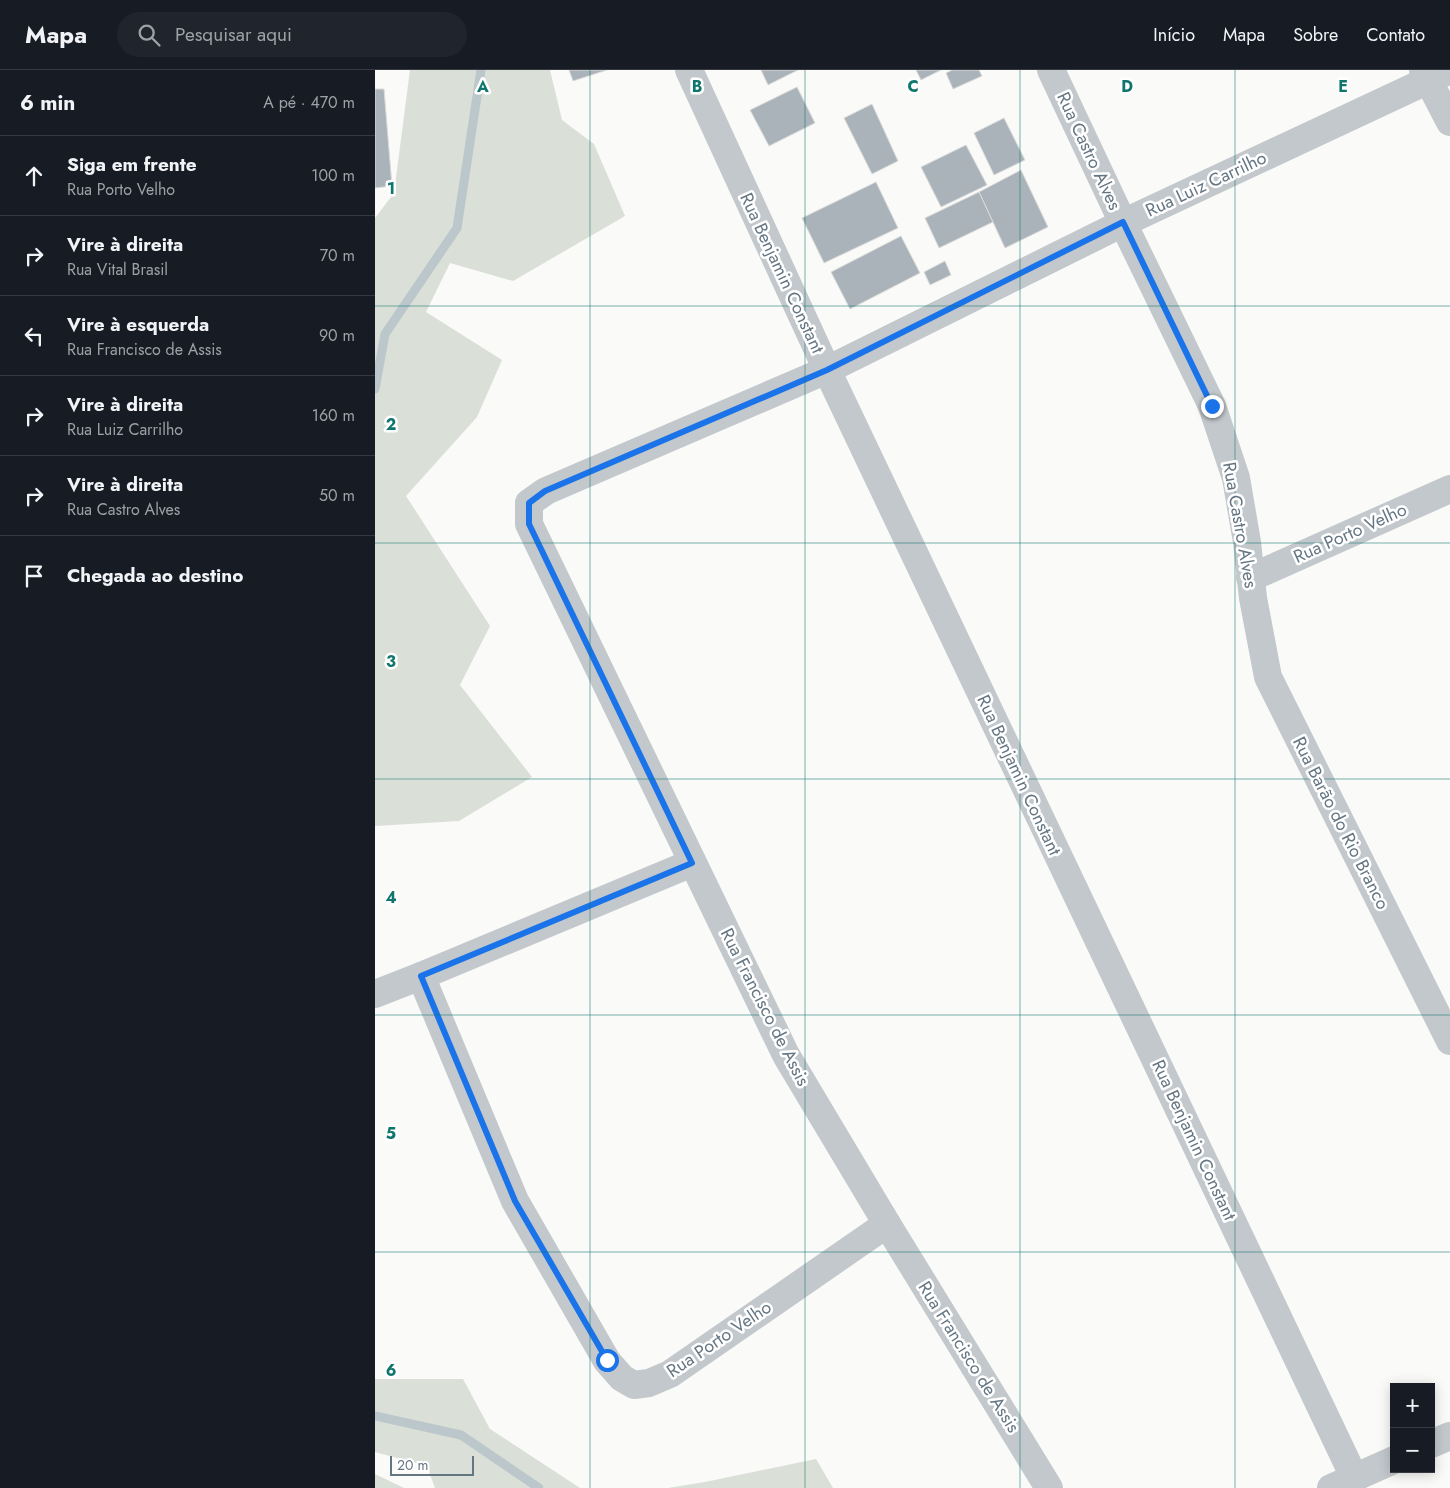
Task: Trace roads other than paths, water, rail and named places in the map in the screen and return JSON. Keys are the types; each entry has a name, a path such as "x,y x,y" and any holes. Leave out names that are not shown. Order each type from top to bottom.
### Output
{"street":[{"name":"Rua Benjamin Constant","path":"689,70 1343,1482"},
{"name":"Rua Castro Alves","path":"1051,70 1212,406 1236,478 1247,542 1252,588"},
{"name":"Rua Luiz Carrilho","path":"529,503 545,491 827,370 1123,222 1433,74"},
{"path":"1433,74 1450,122"},
{"name":"Rua Porto Velho","path":"1252,588 1450,489"},
{"name":"Rua Francisco de Assis","path":"529,503 529,524 786,1055 1049,1488"},
{"name":"Rua Barão do Rio Branco","path":"1252,588 1268,677 1450,1041"},
{"path":"375,994 692,863"},
{"name":"Rua Porto Velho","path":"421,976 515,1201 607,1360 622,1378 634,1385 649,1382 670,1374 887,1224"},
{"path":"1435,1442 1450,1436"},
{"path":"1343,1482 1390,1462"}],"waterway":[{"path":"375,389 385,334 457,228 481,70"},
{"path":"375,1416 461,1435 539,1488"}]}
